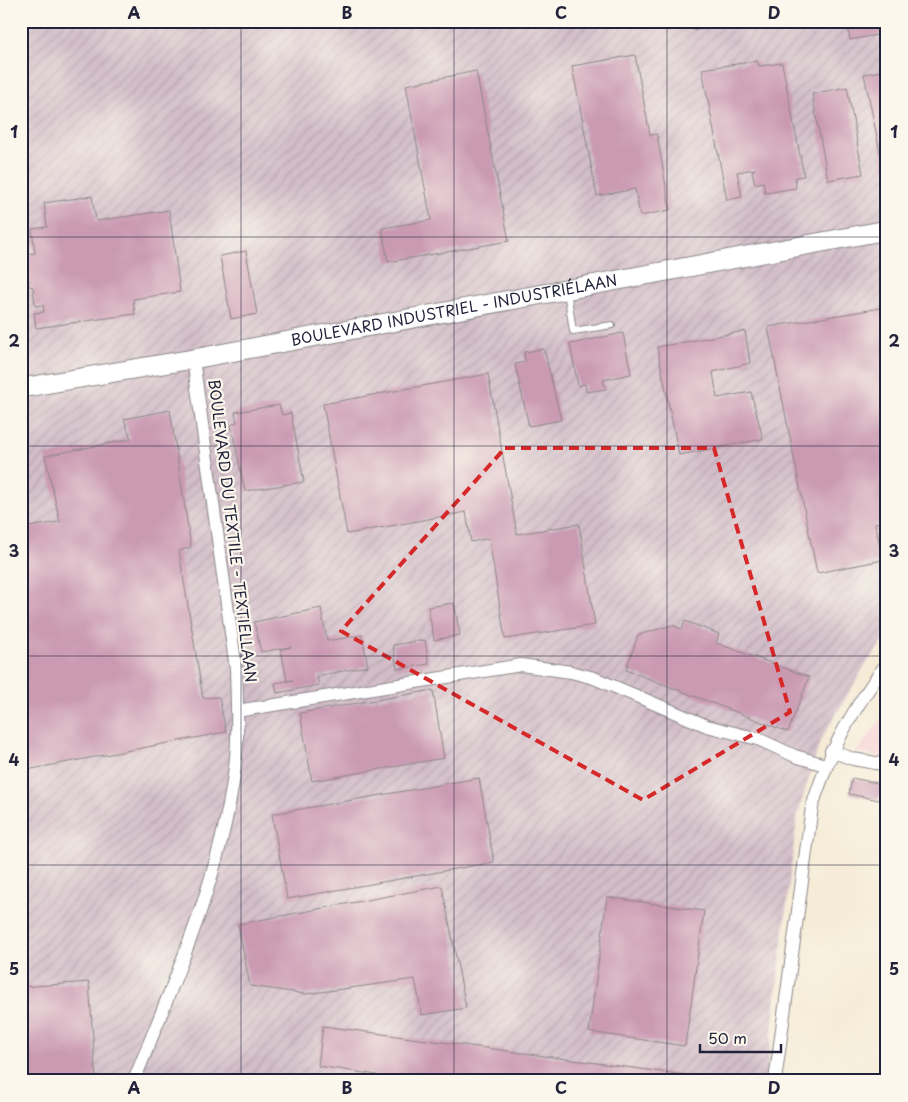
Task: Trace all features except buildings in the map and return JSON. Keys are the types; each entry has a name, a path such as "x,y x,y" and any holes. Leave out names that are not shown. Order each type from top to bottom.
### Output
{"main road":[{"name":"BOULEVARD INDUSTRIEL - INDUSTRIÉLAAN","path":"21,388 193,359 887,230"}],"street":[{"name":"BOULEVARD DU TEXTILE - TEXTIELLAAN","path":"134,1081 204,901 220,849 235,774 236,669 226,583 193,359"},
{"path":"775,1081 812,807 825,765 847,720 887,664"},
{"path":"237,711 521,665 571,672 594,678 707,726 758,739 795,756 825,765"},
{"path":"832,751 853,759 887,765"}],"lane":[{"path":"566,290 572,331 612,325"}],"highlighted area":[{"path":"505,448 714,448 790,712 643,800 341,631"}],"shaded area":[{"path":"21,21 887,21 887,635 864,667 820,741 797,817 766,1081 21,1081"},
{"path":"887,711 887,759 856,752"}]}
